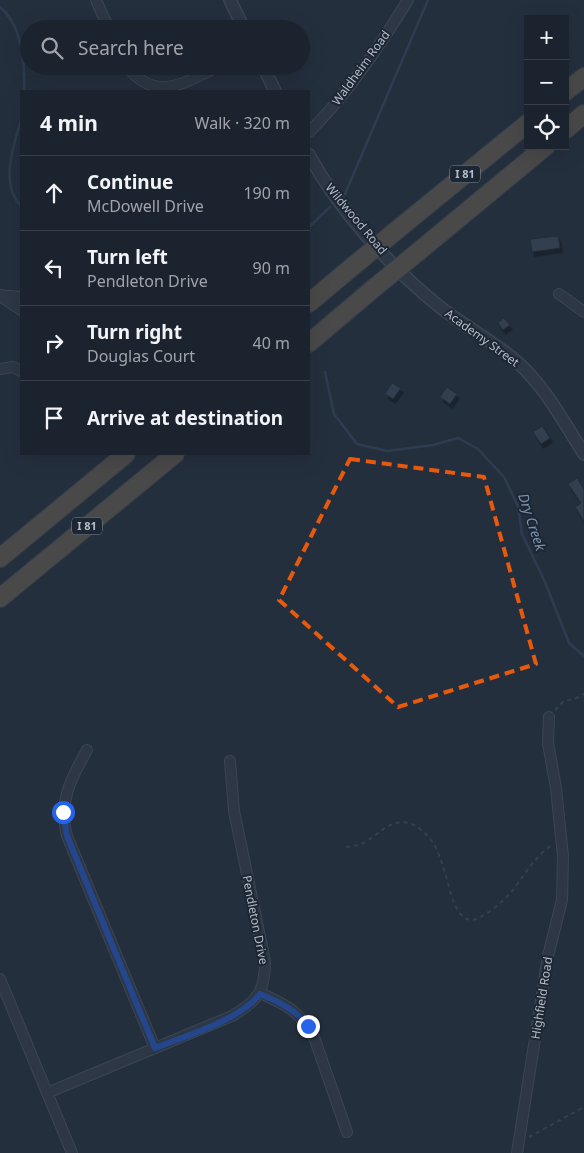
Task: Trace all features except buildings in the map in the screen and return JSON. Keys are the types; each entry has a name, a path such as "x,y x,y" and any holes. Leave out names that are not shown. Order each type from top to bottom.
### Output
{"highway":[{"path":"569,89 584,76"},
{"path":"569,127 584,114"},
{"name":"I 81","path":"310,303 524,126"},
{"name":"I 81","path":"310,342 541,150"},
{"name":"I 81","path":"0,558 125,455"},
{"name":"I 81","path":"0,598 173,455"}],"street":[{"path":"96,0 105,20"},
{"path":"230,0 240,20"},
{"name":"Waldheim Road","path":"310,131 327,115 388,33 408,0"},
{"path":"135,75 147,83 164,88 180,86 201,75"},
{"path":"267,75 275,90"},
{"name":"Wildwood Road","path":"310,157 318,173 344,208 407,279"},
{"name":"Academy Street","path":"407,279 441,308 517,362 545,396 584,454"},
{"path":"559,294 584,312"},
{"path":"1,296 20,297"},
{"path":"1,296 20,309"},
{"path":"0,369 13,367 20,370"},
{"name":"Highfield Road","path":"517,1153 548,956 562,900 564,881 556,788 548,743 549,717"},
{"path":"87,750 64,801 64,824 67,836 155,1048"},
{"name":"Pendleton Drive","path":"230,761 234,811 265,961 264,984 260,994"},
{"path":"0,979 72,1153"},
{"path":"47,1093 232,1016 254,1002 260,994 300,1015 308,1026 347,1132"}],"path":[{"path":"549,717 564,700 574,699 584,694"},
{"path":"346,847 362,844 383,828 393,824 401,822 414,825 428,836 435,846 457,909 463,916 471,920 485,914 499,904 549,847 562,843"},
{"path":"520,1136 530,1138 584,1107"}],"highlighted area":[{"path":"350,459 484,477 536,664 398,707 279,600"}],"waterway":[{"path":"345,194 428,0"},
{"name":"Dry Creek","path":"0,7 14,24 20,42"},
{"name":"Dry Creek","path":"24,75 24,90"},
{"name":"Dry Creek","path":"20,124 10,165 11,187 20,204"},
{"path":"310,226 330,207"},
{"name":"Dry Creek","path":"325,372 334,414 357,444 387,451 433,445 458,438 478,449 504,477 518,506 522,534 545,582 569,643 584,656"}],"route":[{"path":"63,812 67,836 155,1048 232,1016 254,1002 260,994 283,1004 300,1015 308,1026"}]}
